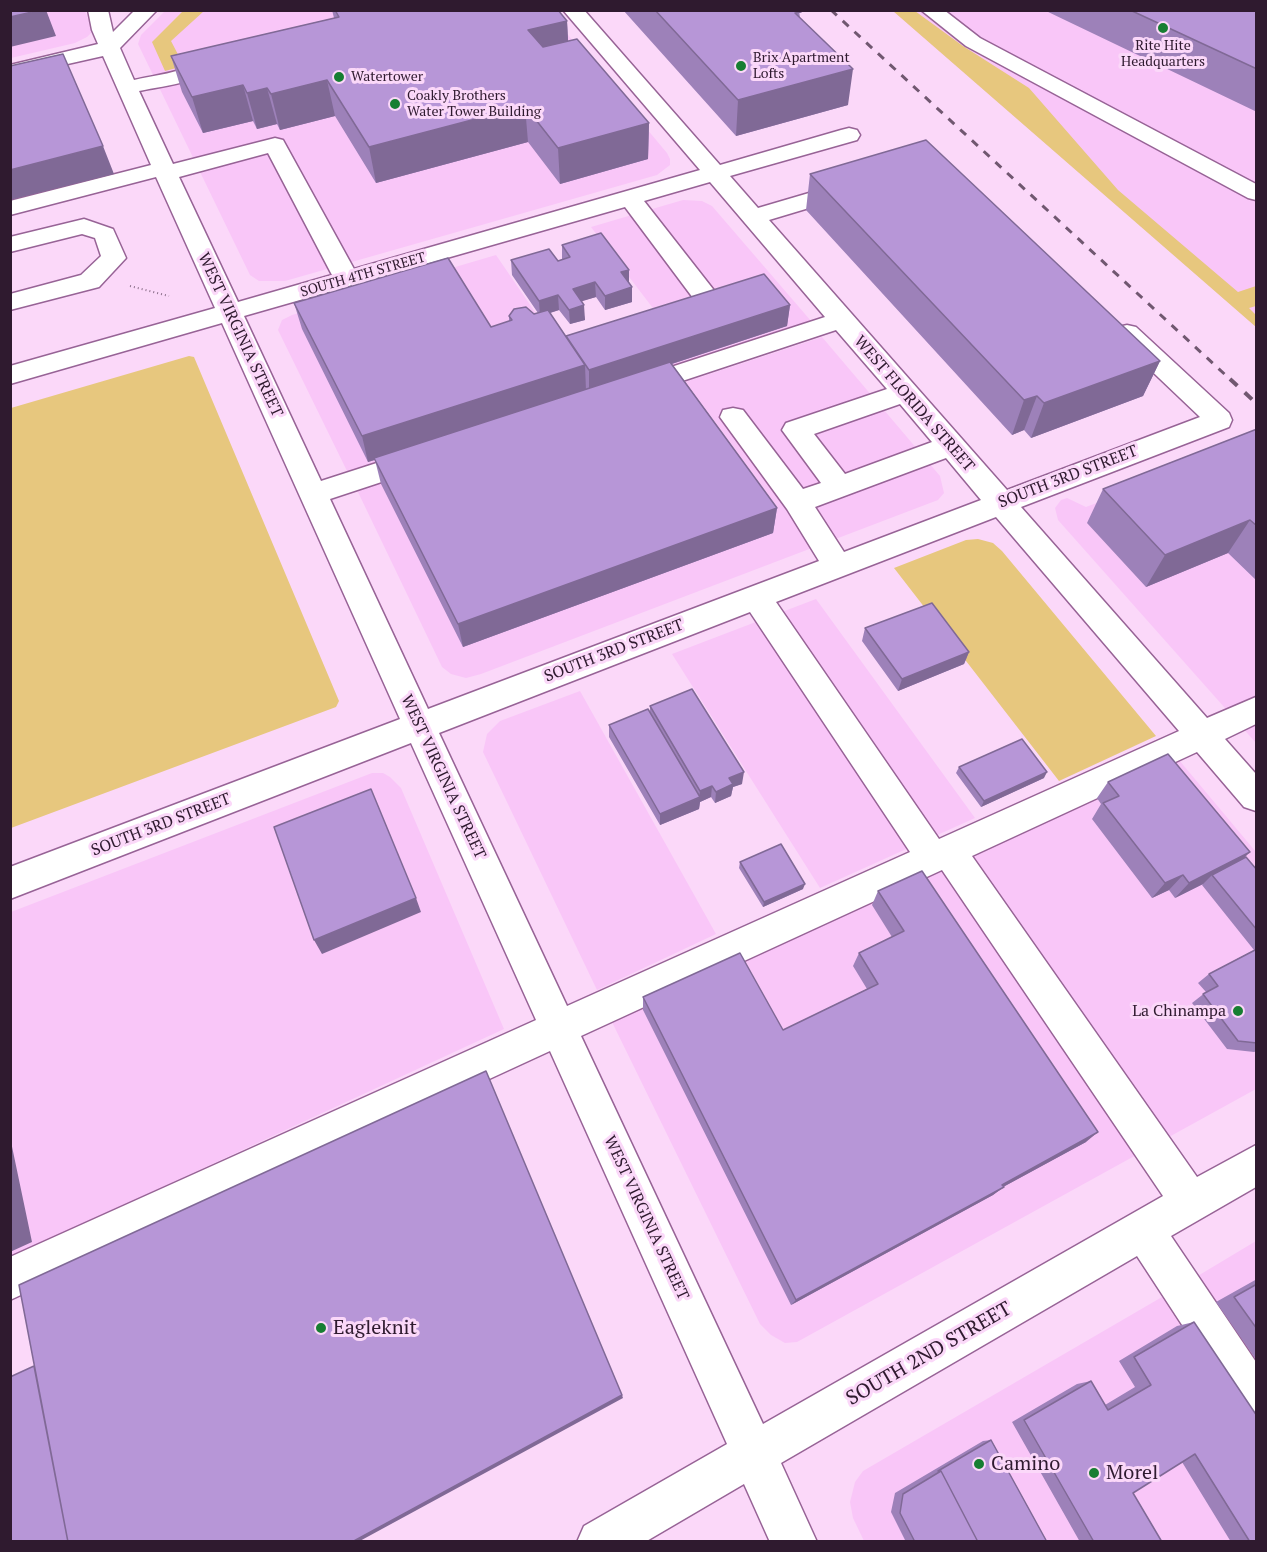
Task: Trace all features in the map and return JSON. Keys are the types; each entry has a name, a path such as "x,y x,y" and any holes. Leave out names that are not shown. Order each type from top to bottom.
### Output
{"street":[{"name":"WEST VIRGINIA STREET","path":"98,10 99,21 109,48 127,88 794,1542"},
{"path":"108,10 122,13 134,10"},
{"path":"10,71 109,48 147,10"},
{"name":"WEST FLORIDA STREET","path":"573,10 1257,797"},
{"path":"931,10 973,42 1257,193"},
{"path":"127,88 194,72 217,56 240,50"},
{"name":"SOUTH 4TH STREET","path":"10,375 849,135"},
{"path":"10,208 106,183 275,145 348,279"},
{"path":"84,226 106,183"},
{"path":"754,217 867,183"},
{"path":"630,198 711,304"},
{"path":"10,245 84,226 105,234 114,258 90,281 10,302"},
{"name":"SOUTH 3RD STREET","path":"10,883 1219,420 1106,314"},
{"path":"612,395 841,320"},
{"path":"840,487 796,430 904,393"},
{"path":"733,417 797,502 837,566"},
{"path":"797,502 950,446"},
{"path":"313,494 442,452"},
{"path":"756,597 1191,1203"},
{"path":"10,1279 1257,710"},
{"name":"SOUTH 2ND STREET","path":"600,1542 1257,1165"},
{"path":"1143,1230 1257,1400"}],"path":[{"path":"145,290 178,298"}],"shaded area":[{"path":"10,11 85,11 93,31 75,43 11,58"},
{"path":"165,11 548,11 667,153 670,165 657,175 285,281 259,281 250,275 138,44 141,35"},
{"path":"183,11 204,11 171,41 184,66 165,71 152,42"},
{"path":"893,11 1256,11 1256,327 1223,298"},
{"path":"893,11 915,11 963,46 1029,88 1118,190 1238,292 1256,286 1256,306 1249,308 1256,315 1256,327"},
{"path":"683,200 702,201 712,206 811,321 348,473 278,330 282,320 292,315 496,255 565,356 665,324 591,227"},
{"path":"822,337 940,476 944,493 938,500 481,674 466,678 451,674 442,667 357,490"},
{"path":"189,356 194,357 339,701 336,707 11,828 11,408"},
{"path":"1256,447 1256,743 1058,520 1055,508 1061,500 1067,498 1086,507 1217,457"},
{"path":"978,539 993,543 1002,551 1156,736 1059,781 894,568 966,540"},
{"path":"816,599 975,818 820,888 672,654"},
{"path":"580,691 716,934 597,990 483,752 487,734 500,721"},
{"path":"1179,760 1256,852 1256,1089 797,1342 785,1343 771,1335 760,1324 611,1020"},
{"path":"372,773 383,773 401,788 504,1029 11,1257 11,912"},
{"path":"1256,1241 1256,1366 1196,1277"},
{"path":"1162,1297 1256,1442 1256,1541 864,1541 853,1518 850,1502 855,1482 863,1471"}],"building":[{"path":"10,10 41,10 10,17"},
{"name":"Coakly Brothers Water Tower Building","path":"335,10 558,10 567,21 528,30 543,47 577,39 649,123 558,148 525,106 369,147 327,80 271,94 267,88 247,93 243,85 192,97 171,56 339,17"},
{"path":"655,10 799,10 801,12 795,13 853,69 738,100"},
{"path":"1130,10 1257,10 1257,69"},
{"path":"63,54 103,146 10,170 10,66"},
{"path":"926,140 1160,361 1044,403 1037,396 1024,400 810,174"},
{"path":"601,233 629,270 621,272 632,287 605,296 595,282 573,289 584,305 569,310 558,295 539,301 511,260 549,249 558,261 570,257 562,245"},
{"path":"448,258 491,327 512,320 509,316 514,309 526,307 534,314 548,310 585,365 362,436 294,303"},
{"path":"764,274 790,305 589,370 566,336"},
{"path":"670,362 777,508 458,624 374,458"},
{"path":"1257,429 1257,526 1250,520 1165,555 1103,489"},
{"path":"932,603 969,652 902,679 865,628"},
{"path":"692,689 744,772 729,778 733,784 716,792 712,786 700,791 650,706"},
{"path":"648,709 700,797 660,814 609,725"},
{"path":"1022,739 1047,772 984,801 959,767"},
{"path":"1168,754 1250,852 1189,883 1183,875 1165,883 1103,803 1119,796 1108,782"},
{"path":"371,789 416,898 314,940 274,827"},
{"path":"781,844 805,884 764,902 740,862"},
{"path":"1246,857 1257,870 1257,930 1212,875"},
{"path":"922,871 1098,1132 1002,1185 1004,1187 796,1300 643,997 740,953 783,1030 878,984 859,953 904,931 878,891"},
{"path":"1257,949 1257,1043 1238,1041 1203,994 1218,986 1209,974"},
{"name":"Eagleknit","path":"486,1071 622,1395 352,1542 68,1542 19,1285"},
{"path":"1257,1284 1257,1329 1234,1297"},
{"path":"1194,1322 1257,1416 1257,1542 1250,1542 1195,1454 1133,1493 1162,1542 1094,1542 1024,1420 1091,1381 1108,1410 1151,1385 1134,1357"},
{"path":"34,1366 68,1542 10,1542 10,1377"},
{"path":"991,1440 1047,1542 978,1542 941,1471 938,1471"},
{"path":"941,1471 978,1542 915,1542 900,1513 903,1494"}],"railway":[{"path":"831,10 1232,381"},
{"path":"1230,379 1256,403"}],"place":[{"name":"Rite Hite Headquarters","path":"1163,28"},
{"name":"Brix Apartment Lofts","path":"741,66"},
{"name":"Watertower","path":"339,77"},
{"name":"Coakly Brothers Water Tower Building","path":"395,104"},
{"name":"La Chinampa","path":"1238,1011"},
{"name":"Eagleknit","path":"321,1328"},
{"name":"Camino","path":"979,1464"},
{"name":"Morel","path":"1094,1473"}]}
